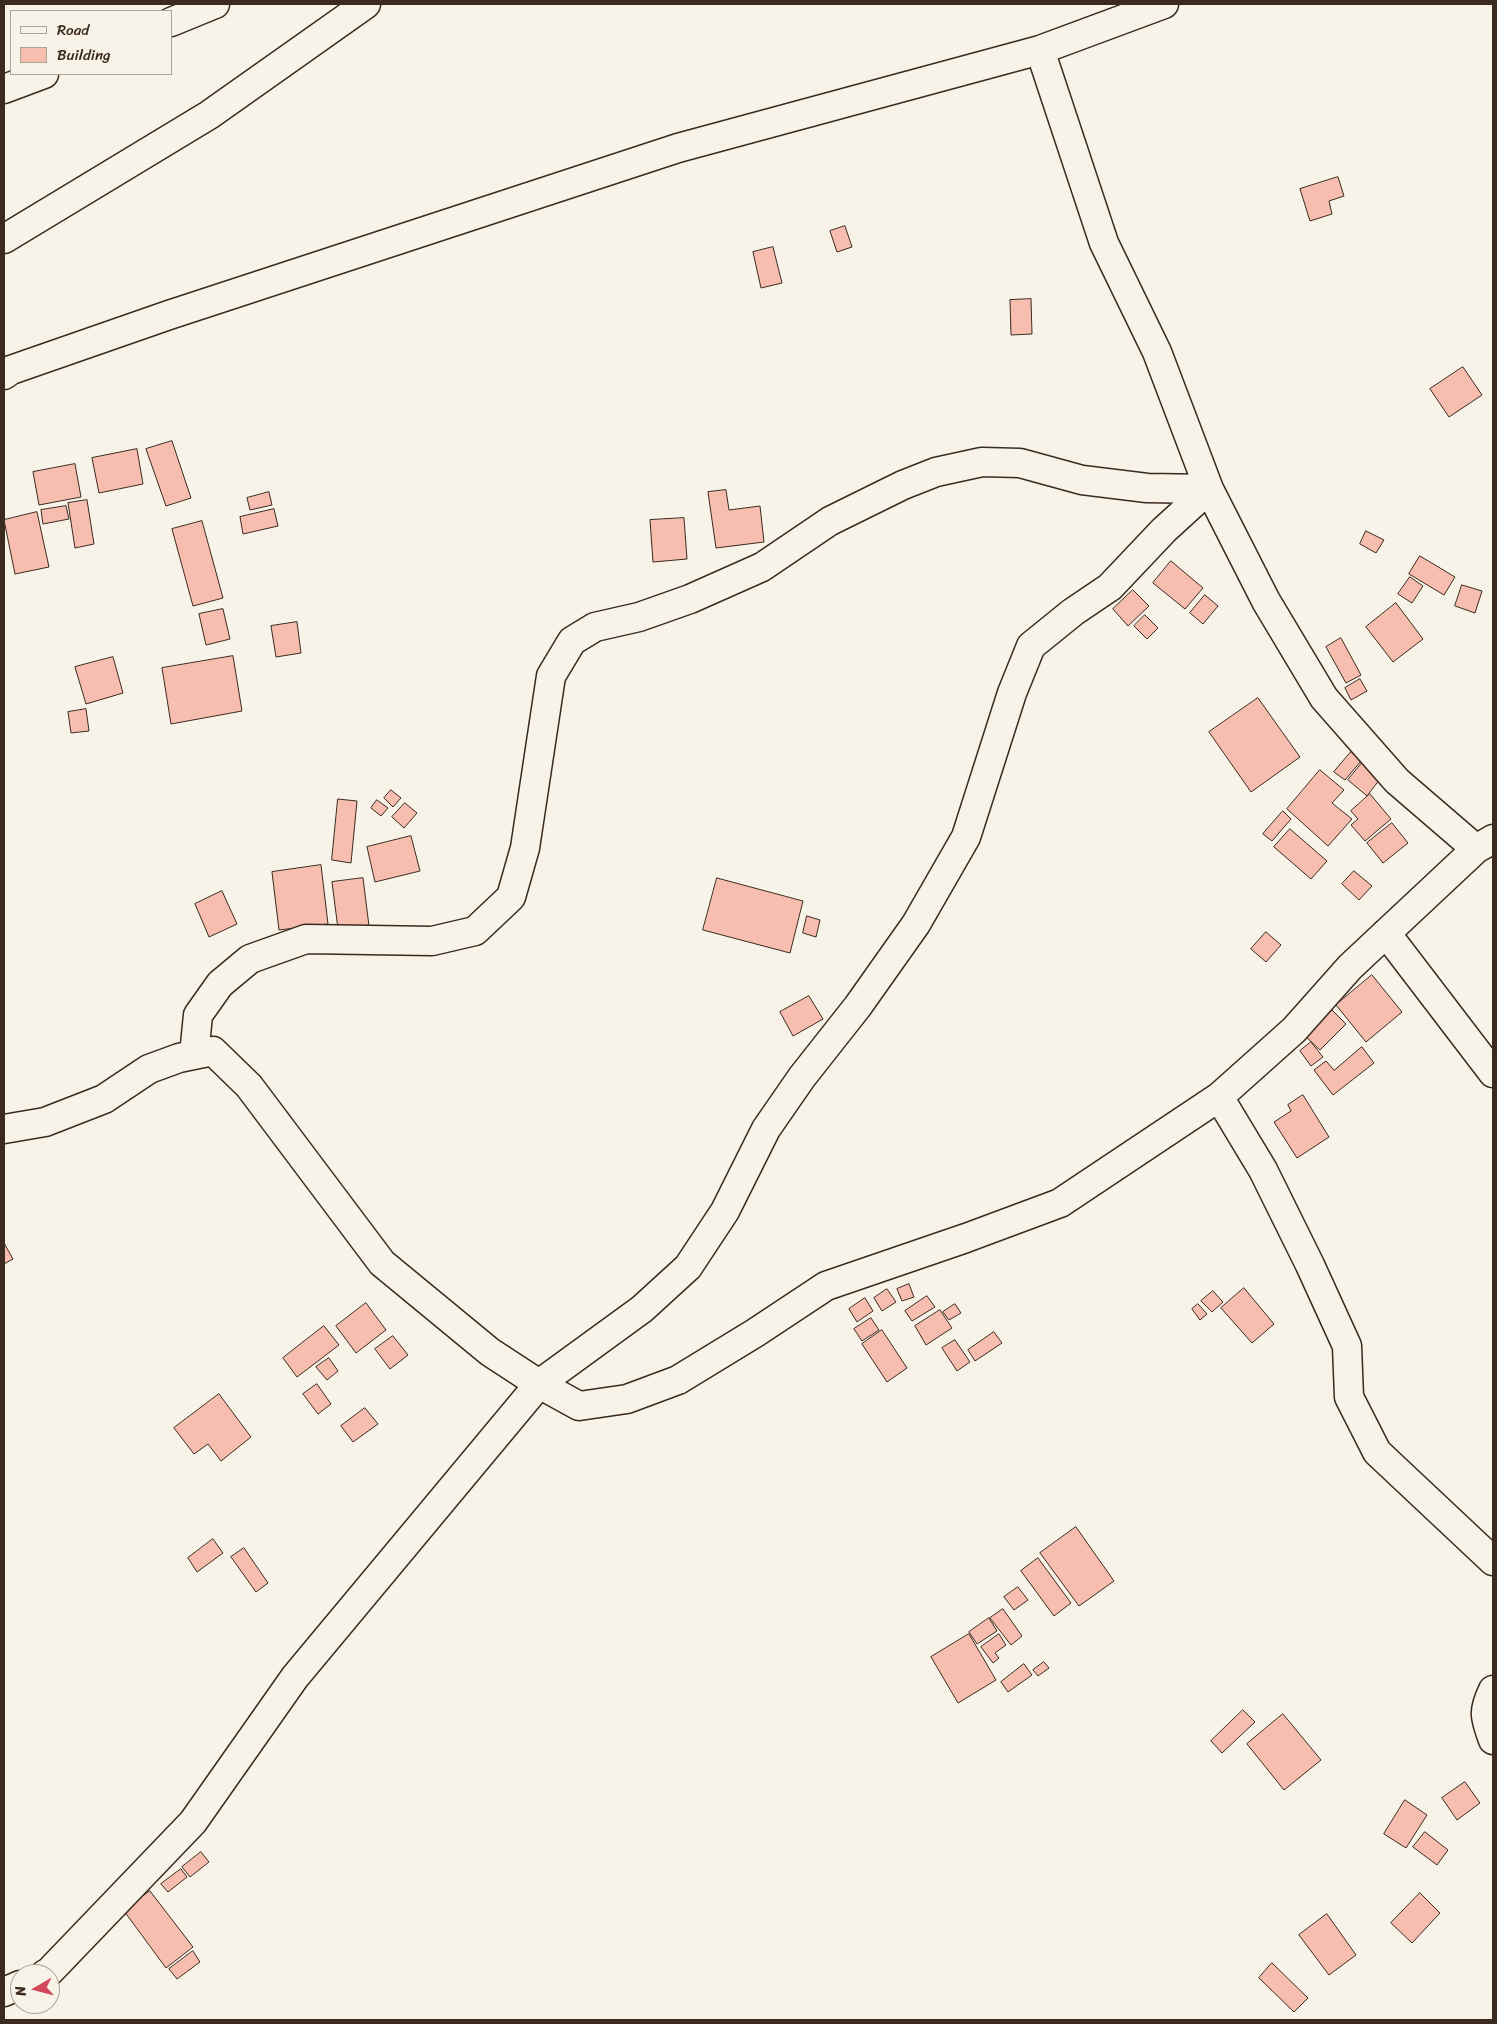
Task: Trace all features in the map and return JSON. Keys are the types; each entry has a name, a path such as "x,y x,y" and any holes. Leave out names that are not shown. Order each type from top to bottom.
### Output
{"street":[{"path":"172,22 216,4"},
{"path":"4,239 209,115 366,4"},
{"path":"4,375 11,370 169,315 678,148 1040,50 1164,4"},
{"path":"4,1129 45,1122 104,1099 149,1069 213,1051 249,1086 382,1263 490,1352 539,1384 579,1406 627,1399 678,1380 755,1333 826,1286 966,1238 1060,1203 1219,1097 1294,1030 1350,967 1485,844 1397,781 1324,698 1266,601 1209,489 1157,352 1104,243 1040,50"},
{"path":"4,89 41,75"},
{"path":"194,1055 198,1015 220,984 250,959 306,939 432,941 475,931 511,897 525,848 551,676 572,641 595,627 648,614 690,599 762,567 830,521 903,485 936,472 982,462 1020,463 1082,480 1146,488 1209,489"},
{"path":"57,1964 193,1822 295,1677 539,1384 642,1309 688,1267 724,1211 766,1130 802,1078 858,1006 916,924 966,837 1012,693 1031,646 1073,612 1110,587 1164,530 1209,489"},
{"path":"1386,933 1493,1073"},
{"path":"1219,1097 1263,1170 1347,1346 1349,1397 1377,1452 1493,1561"},
{"path":"1493,1690 1487,1703 1485,1716 1493,1740"}],"building":[{"path":"1338,177 1344,196 1329,201 1332,214 1310,221 1300,189"},
{"path":"845,226 852,247 837,252 830,231"},
{"path":"773,247 782,283 761,288 753,252"},
{"path":"1031,299 1032,334 1011,335 1010,300"},
{"path":"1463,367 1482,395 1449,417 1430,389"},
{"path":"172,441 191,498 166,506 146,449"},
{"path":"137,449 143,484 99,493 92,458"},
{"path":"75,464 81,497 39,505 33,472"},
{"path":"726,490 729,510 760,506 764,542 716,548 708,492"},
{"path":"269,492 272,505 250,510 247,498"},
{"path":"87,500 94,544 75,548 68,503"},
{"path":"66,506 69,519 43,524 41,510"},
{"path":"274,509 278,526 243,534 240,517"},
{"path":"37,512 49,567 15,574 4,520"},
{"path":"684,518 687,559 653,562 650,520"},
{"path":"202,521 223,598 193,606 172,529"},
{"path":"1366,531 1384,540 1376,553 1360,544"},
{"path":"1420,556 1455,577 1444,595 1409,574"},
{"path":"1171,561 1203,588 1185,609 1153,583"},
{"path":"1410,577 1423,586 1412,603 1398,594"},
{"path":"1462,585 1482,591 1475,613 1455,606"},
{"path":"1133,590 1149,606 1128,626 1113,609"},
{"path":"1205,595 1218,606 1203,624 1190,613"},
{"path":"1396,603 1423,639 1393,662 1366,627"},
{"path":"223,609 230,639 206,645 199,614"},
{"path":"1145,615 1158,628 1147,639 1134,626"},
{"path":"297,622 301,653 276,657 271,626"},
{"path":"1341,638 1361,675 1346,683 1326,647"},
{"path":"233,656 242,711 171,724 162,668"},
{"path":"113,657 123,693 86,704 75,667"},
{"path":"1360,679 1367,691 1351,700 1345,688"},
{"path":"1258,698 1300,757 1251,792 1209,732"},
{"path":"86,709 89,731 71,733 68,712"},
{"path":"1351,752 1361,761 1345,780 1334,772"},
{"path":"1362,763 1380,779 1367,796 1348,780"},
{"path":"1320,770 1344,790 1332,803 1352,819 1328,846 1287,809"},
{"path":"391,790 401,798 393,807 384,798"},
{"path":"1370,794 1391,819 1365,841 1351,825 1358,819 1351,811"},
{"path":"338,799 357,801 351,863 332,860"},
{"path":"377,800 388,808 381,816 371,808"},
{"path":"405,803 417,813 404,828 392,817"},
{"path":"1283,811 1291,819 1272,841 1263,834"},
{"path":"1392,823 1408,843 1383,863 1367,843"},
{"path":"1290,829 1327,861 1311,879 1274,847"},
{"path":"411,836 420,871 375,882 367,847"},
{"path":"321,865 328,924 279,930 272,872"},
{"path":"1354,871 1372,886 1359,900 1342,884"},
{"path":"363,878 369,926 338,929 332,882"},
{"path":"717,878 803,901 790,953 703,930"},
{"path":"222,891 237,924 209,937 195,904"},
{"path":"807,916 820,920 816,937 803,933"},
{"path":"1266,932 1281,945 1266,962 1251,949"},
{"path":"1372,975 1402,1012 1366,1042 1336,1005"},
{"path":"809,996 823,1019 793,1036 780,1012"},
{"path":"1330,1008 1346,1024 1320,1050 1304,1035"},
{"path":"1311,1042 1323,1057 1311,1066 1300,1051"},
{"path":"1362,1047 1374,1063 1333,1095 1314,1070 1326,1061 1334,1070"},
{"path":"1303,1095 1329,1137 1297,1158 1274,1122 1291,1111 1288,1105"},
{"path":"4,1243 13,1259 4,1264"},
{"path":"909,1284 914,1297 902,1301 897,1289"},
{"path":"1244,1288 1274,1324 1252,1343 1221,1308"},
{"path":"887,1289 896,1302 882,1311 874,1298"},
{"path":"1213,1291 1223,1302 1212,1312 1201,1301"},
{"path":"927,1296 935,1307 912,1321 905,1311"},
{"path":"865,1298 873,1311 857,1322 849,1309"},
{"path":"366,1303 386,1330 356,1353 336,1326"},
{"path":"955,1304 961,1313 949,1320 943,1312"},
{"path":"1198,1304 1207,1314 1200,1320 1192,1309"},
{"path":"940,1310 952,1328 926,1345 915,1326"},
{"path":"871,1318 879,1330 862,1341 854,1329"},
{"path":"324,1326 339,1345 297,1377 283,1358"},
{"path":"882,1330 907,1368 887,1382 862,1344"},
{"path":"994,1332 1002,1343 975,1361 968,1350"},
{"path":"393,1336 408,1355 390,1369 375,1349"},
{"path":"955,1340 970,1362 957,1371 942,1348"},
{"path":"329,1358 338,1371 327,1380 316,1367"},
{"path":"317,1384 331,1404 318,1414 303,1394"},
{"path":"219,1394 251,1437 221,1461 208,1444 194,1454 174,1428"},
{"path":"365,1408 378,1424 353,1442 341,1426"},
{"path":"1076,1527 1114,1581 1079,1606 1040,1553"},
{"path":"213,1539 223,1553 197,1572 188,1558"},
{"path":"244,1548 268,1583 256,1592 231,1557"},
{"path":"1038,1558 1071,1603 1054,1616 1021,1571"},
{"path":"1018,1587 1028,1600 1014,1610 1004,1597"},
{"path":"1003,1609 1022,1636 1011,1645 990,1618"},
{"path":"989,1618 997,1631 977,1644 969,1632"},
{"path":"969,1634 996,1680 958,1703 931,1657"},
{"path":"999,1634 1006,1645 995,1653 999,1658 993,1663 981,1647"},
{"path":"1044,1662 1049,1668 1038,1676 1033,1670"},
{"path":"1024,1664 1032,1675 1008,1692 1001,1682"},
{"path":"1243,1710 1255,1722 1222,1753 1211,1741"},
{"path":"1283,1714 1321,1760 1284,1790 1247,1744"},
{"path":"1465,1782 1480,1803 1457,1820 1442,1798"},
{"path":"1405,1800 1427,1815 1406,1848 1384,1834"},
{"path":"1425,1832 1448,1850 1437,1865 1413,1847"},
{"path":"201,1852 209,1862 190,1877 182,1867"},
{"path":"181,1869 187,1877 168,1892 161,1884"},
{"path":"150,1891 193,1947 166,1968 124,1911"},
{"path":"1420,1893 1440,1913 1412,1943 1391,1923"},
{"path":"1327,1914 1356,1955 1329,1975 1299,1935"},
{"path":"193,1951 200,1962 177,1979 169,1969"},
{"path":"1272,1963 1308,1998 1294,2012 1259,1978"}]}
